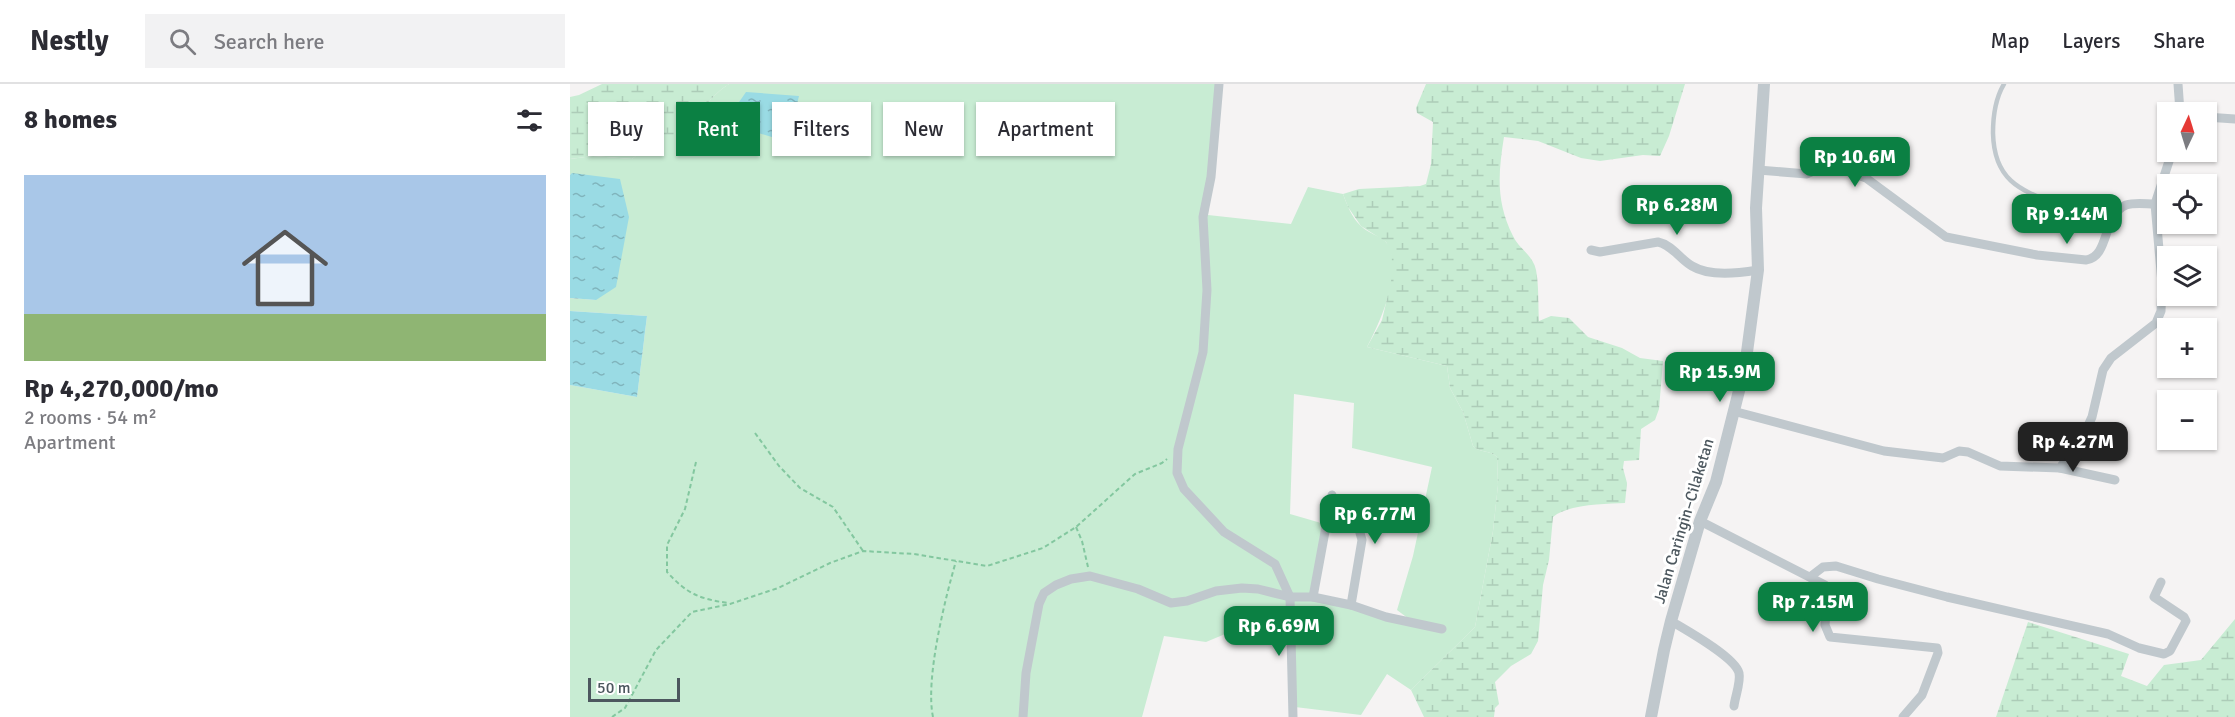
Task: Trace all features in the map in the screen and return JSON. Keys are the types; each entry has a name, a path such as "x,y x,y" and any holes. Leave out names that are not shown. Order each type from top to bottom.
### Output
{"street":[{"path":"1219,84 1211,177 1203,216 1207,290 1203,352 1178,449 1177,473 1184,489 1224,532 1275,564 1290,597 1293,717"},
{"name":"Jalan Caringin–Cilaketan","path":"1651,717 1671,621 1700,521 1716,482 1745,367 1758,270 1756,208 1764,84"},
{"path":"2178,84 2179,102"},
{"path":"2217,118 2235,119"},
{"path":"2060,468 2086,430 2092,417 2103,370 2111,358 2156,323 2161,310 2162,283 2155,204 2169,162"},
{"path":"1758,170 1807,174 1820,168 1835,167 1866,178 1946,237 2037,255 2086,261 2098,255 2109,224 2121,208 2126,205 2155,204"},
{"path":"1591,250 1600,252 1658,242 1665,244 1694,267 1710,271 1738,273 1758,270"},
{"path":"1733,411 1884,451 1943,458 1959,451 1968,452 2000,466 2060,468 2115,480"},
{"path":"1313,597 1332,495"},
{"path":"1329,510 1357,522 1362,533 1351,605"},
{"path":"1700,521 1825,585 1828,590 1825,625 1830,637 1936,648 1938,652 1922,695 1904,717"},
{"path":"1810,577 1823,567 1836,566 1878,579 2108,634 2139,648 2164,654 2170,651 2185,628 2186,621 2184,617 2154,597 2161,582"},
{"path":"1023,717 1026,673 1039,604 1044,593 1071,579 1090,576 1138,589 1171,603 1187,601 1216,591 1242,588 1290,597 1313,597 1351,605 1386,617 1442,629"},
{"path":"1671,621 1726,657 1734,665 1739,673 1734,706"}],"lane":[{"path":"2004,84 1993,114 1994,149 2004,174 2015,186 2030,194 2109,224"}],"path":[{"path":"755,433 779,466 800,488 834,507 863,551"},
{"path":"612,717 625,708 656,650 692,612 730,604 778,588 830,563 863,551 914,554 987,566 1043,548 1076,527 1135,474 1162,462 1178,449"},
{"path":"696,462 685,509 667,545 668,572 681,587 703,599 730,604"},
{"path":"1076,527 1082,541 1090,576"},
{"path":"933,717 932,679 945,601 956,561"}],"green space":[{"path":"602,84 729,84 709,102 676,102 676,142 664,142 664,102 588,102 588,156 593,156 570,159 570,97"},
{"path":"729,84 1218,84 1208,215 1291,224 1308,187 1343,194 1358,223 1385,241 1391,251 1393,264 1389,294 1367,347 1447,366 1450,388 1463,412 1473,446 1497,457 1498,485 1493,531 1475,627 1411,690 1387,674 1361,715 1295,707 1291,643 1249,624 1206,642 1164,636 1142,717 570,717 570,385 637,397 647,316 570,311 570,298 596,300 573,173 570,175 570,159 593,156 632,159 636,156 664,156 664,142 676,142 676,156 760,156 760,102 709,102","holes":["1294,394 1354,403 1352,448 1432,467 1413,556 1397,610 1409,619 1311,594 1328,525 1290,514"]},
{"path":"1426,84 1685,84 1669,136 1660,156 1643,155 1600,161 1581,158 1538,141 1504,137 1500,163 1501,199 1507,224 1536,270 1539,321 1551,316 1569,318 1588,337 1622,348 1640,358 1663,361 1659,409 1655,420 1641,429 1639,460 1624,461 1623,468 1627,483 1625,503 1577,507 1553,517 1538,641 1531,654 1511,666 1495,682 1499,704 1495,708 1494,717 1424,717 1411,690 1475,627 1493,531 1498,485 1497,457 1473,446 1463,412 1450,388 1447,366 1367,347 1382,320 1391,282 1392,256 1386,242 1361,226 1348,207 1343,194 1359,189 1426,184 1431,164 1433,122 1417,113 1416,108"},
{"path":"593,156 636,156 632,159"},
{"path":"2235,619 2235,717 1996,717 2028,622 2129,654 2121,676 2147,686 2164,665 2201,660"}],"water":[{"path":"746,92 799,96 798,102 772,102 772,137 760,134 760,102 739,102"},
{"path":"572,173 620,179 629,217 616,287 596,300 570,298 570,175"},
{"path":"570,311 647,316 637,397 570,385"}]}
